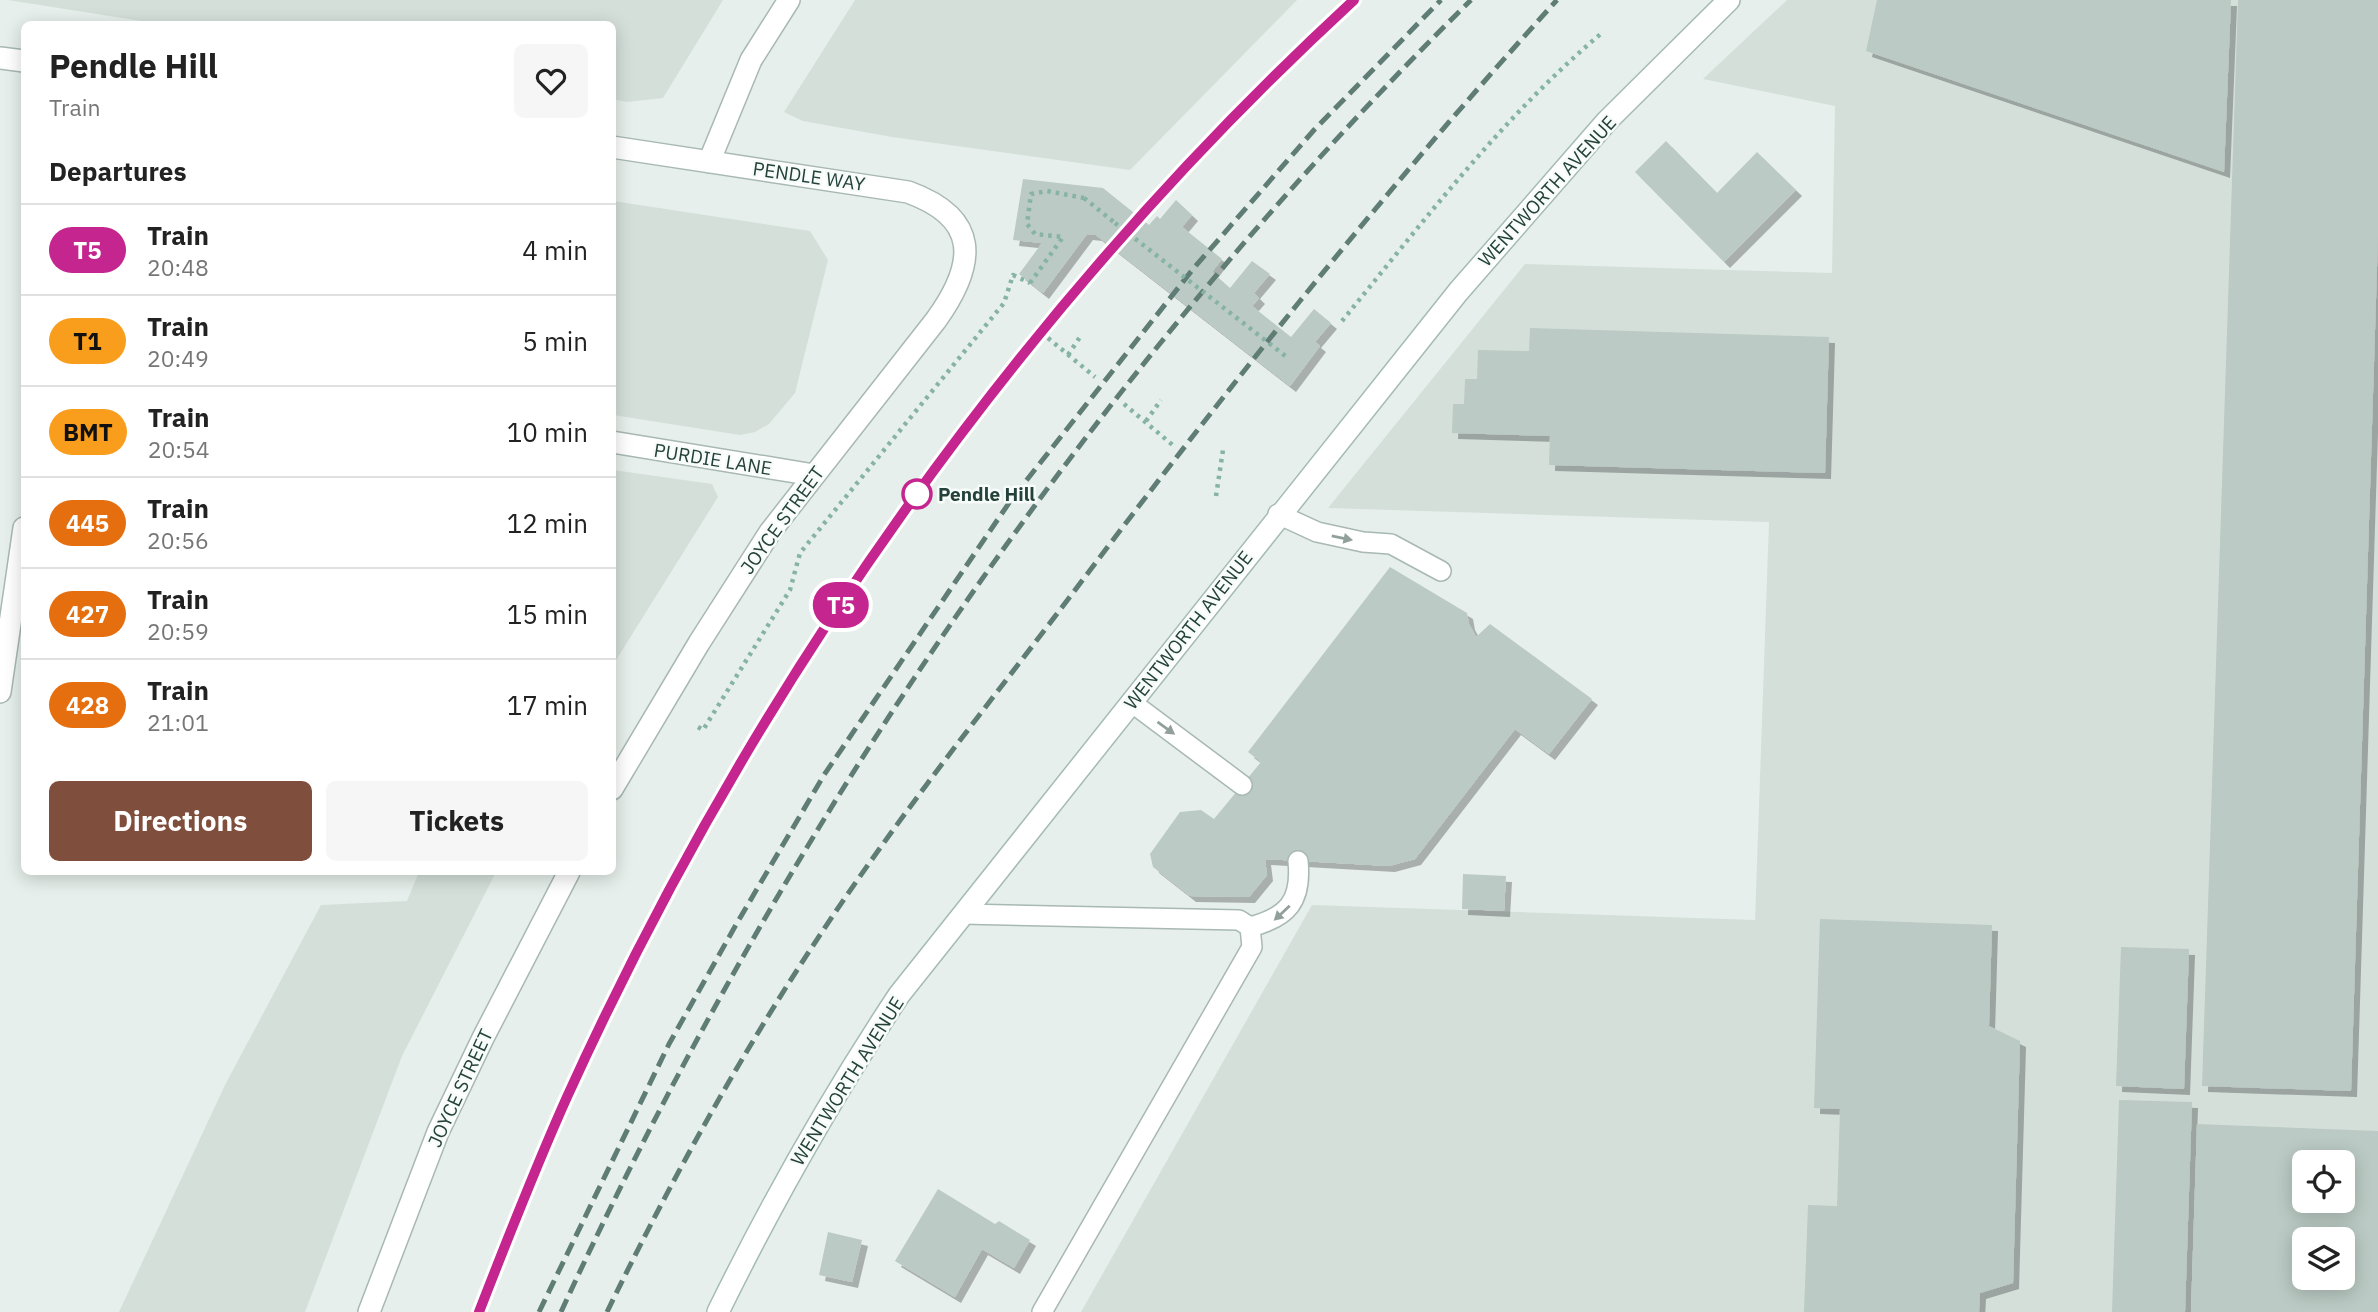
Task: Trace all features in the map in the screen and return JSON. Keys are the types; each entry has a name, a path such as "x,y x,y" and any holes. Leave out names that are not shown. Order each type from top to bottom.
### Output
{"street":[{"path":"709,162 751,60 789,0"},
{"name":"WENTWORTH AVENUE","path":"718,1312 752,1243 850,1068 899,995 1278,514 1458,292 1608,121 1729,0"},
{"path":"0,58 21,61"},
{"name":"PENDLE WAY","path":"616,148 908,192 931,200 957,221 964,240 964,260"},
{"name":"JOYCE STREET","path":"616,782 770,532 952,298 964,260"},
{"name":"PURDIE LANE","path":"616,443 814,475"},
{"path":"0,692 21,548"},
{"name":"JOYCE STREET","path":"369,1312 438,1132 567,875"}],"lane":[{"path":"1278,514 1317,532 1363,542 1391,544 1441,571"},
{"path":"1131,702 1242,785"},
{"path":"963,914 1239,920 1250,927 1276,920 1291,904 1300,883 1298,861"},
{"path":"1042,1312 1252,947 1250,927"}],"path":[{"path":"1342,321 1502,132 1580,51 1603,32"},
{"path":"698,727 703,730 790,590 800,553 1004,303 1013,275 1030,283 1063,237 1035,234 1027,224 1031,194 1047,191 1084,198 1289,358"},
{"path":"1068,355 1082,334"},
{"path":"1048,338 1095,377"},
{"path":"1146,421 1161,400"},
{"path":"1124,404 1175,447"},
{"path":"1216,496 1223,450"}],"shaded area":[{"path":"8,0 723,0 663,98 627,102 616,100 616,21 141,21"},
{"path":"855,0 1297,0 1130,170 892,137 803,121 784,112"},
{"path":"1787,0 2378,0 2378,1312 1081,1312 1312,905 1755,920 1769,522 1328,508 1525,264 1832,273 1835,106 1703,79"},
{"path":"616,201 810,231 828,260 795,393 769,424 755,432 740,435 616,415"},
{"path":"616,470 712,484 718,497 616,660"},
{"path":"418,875 494,875 402,1056 305,1312 119,1312 225,1085 321,905 407,901"}],"building":[{"path":"1877,0 2231,0 2224,172 1866,51"},
{"path":"2238,0 2378,0 2378,236 2351,1091 2202,1086"},
{"path":"1666,141 1717,193 1757,152 1796,190 1724,262 1635,172"},
{"path":"1023,179 1103,188 1149,225 1157,216 1160,219 1176,200 1192,215 1182,227 1222,259 1212,272 1230,288 1252,261 1270,274 1254,293 1259,298 1252,306 1291,337 1314,309 1331,323 1315,342 1320,346 1290,386 1096,235 1087,234 1043,293 1019,274 1042,243 1013,240"},
{"path":"1530,328 1829,337 1825,473 1549,465 1550,436 1452,433 1453,404 1464,404 1465,379 1477,379 1478,350 1529,351"},
{"path":"1390,567 1467,613 1476,637 1490,624 1592,699 1549,754 1515,729 1415,859 1389,866 1265,859 1267,875 1249,897 1190,896 1153,867 1150,854 1180,812 1201,810 1214,819 1261,762 1248,752"},
{"path":"1463,874 1506,876 1504,911 1462,909"},
{"path":"1820,919 1992,925 1989,1026 2020,1041 2013,1283 1980,1293 1979,1312 1804,1312 1808,1205 1837,1206 1840,1109 1814,1108"},
{"path":"2121,947 2189,949 2184,1089 2116,1086"},
{"path":"2119,1100 2192,1102 2185,1312 2112,1312"},
{"path":"2197,1124 2378,1131 2378,1312 2191,1312"},
{"path":"938,1189 995,1224 999,1221 1030,1240 1014,1268 982,1249 955,1297 895,1261"},
{"path":"828,1232 862,1240 852,1282 819,1275"}],"railway":[{"path":"479,1312 555,1124 641,944 722,795 811,650 906,509 1008,374 1117,243 1232,118 1354,0"},
{"path":"539,1312 669,1044 737,923 824,775 1011,500 1193,269 1314,130 1441,0"},
{"path":"561,1312 649,1132 744,955 847,783 957,615 1075,452 1200,295 1332,144 1471,0"},
{"path":"607,1312 682,1165 765,1021 883,843 1248,366 1430,144 1557,0"}],"train":[{"name":"T5","path":"479,1312 566,1098 628,970 752,741 876,551 971,418 1134,222 1300,49 1354,0"}],"place":[{"name":"Pendle Hill","path":"917,494"}]}
